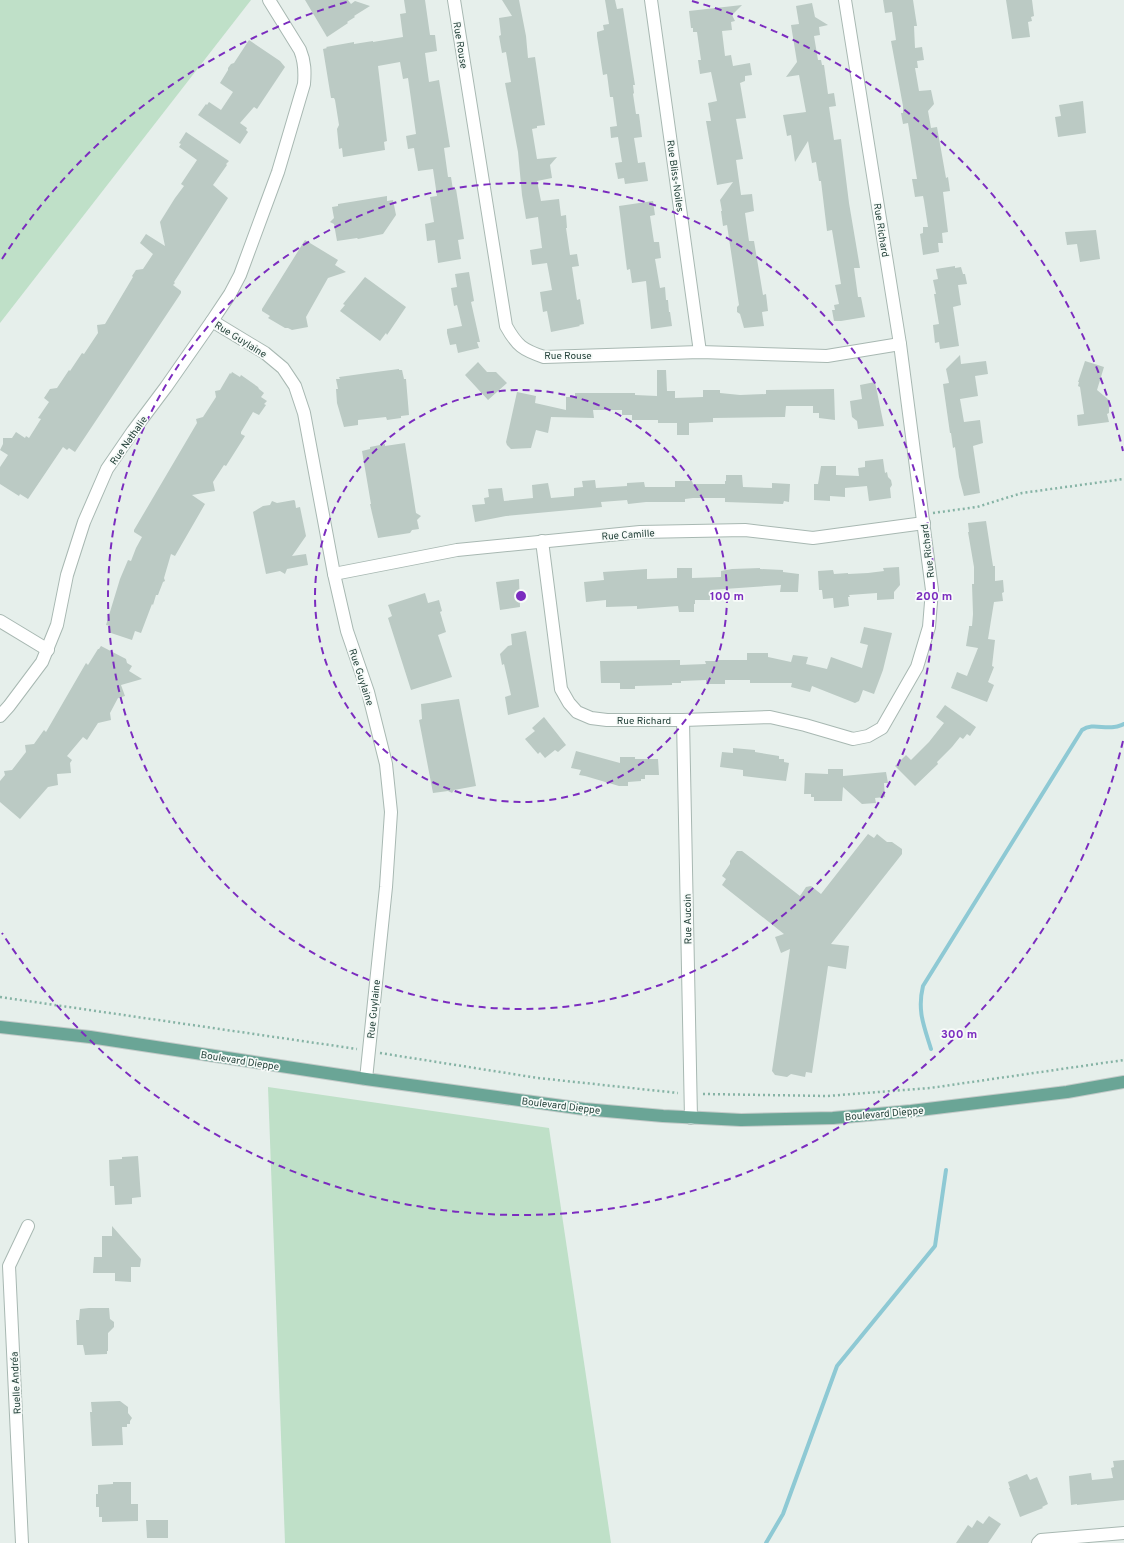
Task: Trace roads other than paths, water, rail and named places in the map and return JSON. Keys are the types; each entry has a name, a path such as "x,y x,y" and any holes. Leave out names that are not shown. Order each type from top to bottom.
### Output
{"main road":[{"name":"Boulevard Dieppe","path":"0,1027 90,1037 366,1079 584,1109 691,1118 741,1120 833,1118 919,1110 1066,1092 1124,1082"}],"street":[{"name":"Rue Nathalie","path":"0,716 42,662 48,650 57,625 67,575 84,522 107,469 212,321 230,294 240,275 278,172 304,84 305,72 303,57 269,0"},
{"name":"Rue Rouse","path":"454,0 506,326 515,342 529,352 544,357 700,352 827,356 900,344"},
{"name":"Rue Bliss-Noiles","path":"651,0 700,352"},
{"name":"Rue Richard","path":"542,541 561,690 569,703 578,712 591,718 607,720 683,720 770,717 805,724 853,739 868,736 882,728 917,667 929,626 932,590 900,344 844,0"},
{"name":"Rue Guylaine","path":"212,321 265,352 283,368 295,386 304,413 334,574 347,631 368,692 386,764 391,812 386,887 366,1079"},
{"name":"Rue Camille","path":"334,574 456,550 542,541 640,532 745,530 813,538 923,519"},
{"path":"0,620 48,650"},
{"name":"Rue Aucoin","path":"683,720 691,1118"},
{"name":"Ruelle Andréa","path":"22,1543 9,1266 28,1226"},
{"path":"1038,1543 1041,1540 1124,1534"}],"waterway":[{"path":"931,1049 921,1011 921,995 923,986 1082,730 1090,727 1117,727 1124,724"},
{"path":"766,1543 783,1514 837,1366 935,1246 946,1170"}]}
